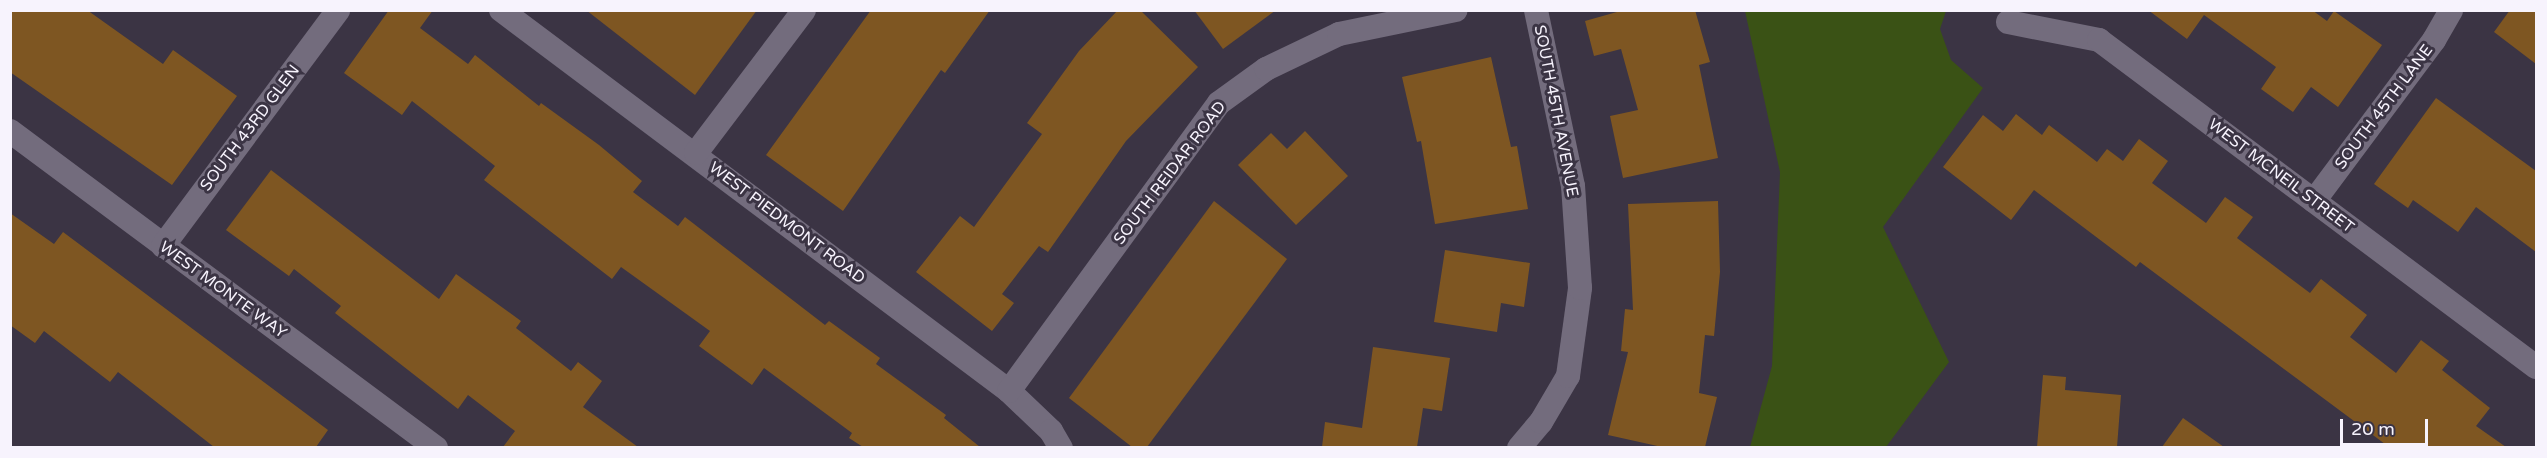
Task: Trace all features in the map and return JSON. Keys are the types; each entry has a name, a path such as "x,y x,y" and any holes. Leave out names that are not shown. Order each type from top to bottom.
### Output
{"street":[{"name":"SOUTH 43RD GLEN","path":"163,246 338,10"},
{"name":"WEST PIEDMONT ROAD","path":"501,10 696,153 1009,391 1051,431 1061,447"},
{"path":"696,153 804,10"},
{"name":"SOUTH REIDAR ROAD","path":"1009,391 1219,103 1266,69 1339,34 1456,10"},
{"name":"SOUTH 45TH AVENUE","path":"1519,447 1541,422 1568,376 1580,288 1573,186 1536,10"},
{"name":"SOUTH 45TH LANE","path":"2314,201 2434,40 2451,10"},
{"name":"WEST MCNEIL STREET","path":"2008,22 2099,40 2536,367"},
{"name":"WEST MONTE WAY","path":"10,131 436,447"}],"green space":[{"path":"1745,11 1946,11 1940,29 1951,60 1983,88 1883,227 1949,362 1886,447 1750,447 1772,366 1780,172"}],"building":[{"path":"10,10 87,10 163,64 173,50 237,96 172,185 10,72"},
{"path":"389,10 433,10 420,28 468,64 475,55 539,106 541,103 599,145 642,181 633,192 678,226 685,217 825,325 829,321 880,358 876,364 946,415 944,418 980,447 863,447 849,438 852,433 764,368 752,385 699,346 710,331 621,267 612,279 484,180 495,166 412,101 402,115 344,73"},
{"path":"586,10 757,10 695,95"},
{"path":"871,10 990,10 945,73 941,70 843,211 766,155"},
{"path":"1118,10 1140,10 1198,67 1126,141 1048,252 1039,246 1002,294 1014,303 992,331 916,272 960,216 974,227 1042,134 1027,123 1079,51"},
{"path":"1194,10 1276,10 1223,49"},
{"path":"1624,10 1695,10 1710,62 1699,65 1718,158 1623,178 1610,116 1638,110 1621,49 1594,56 1585,21"},
{"path":"2148,10 2312,10 2327,21 2334,11 2382,45 2338,107 2311,87 2293,112 2261,89 2276,67 2204,15 2187,39"},
{"path":"2510,10 2536,10 2536,64 2494,32"},
{"path":"1491,57 1511,147 1517,146 1528,209 1435,224 1421,141 1417,142 1402,77"},
{"path":"2436,98 2536,171 2536,252 2476,207 2458,232 2413,200 2408,208 2374,184"},
{"path":"2016,114 2042,135 2049,125 2097,162 2107,149 2123,161 2139,139 2168,161 2152,183 2206,223 2225,197 2253,217 2237,238 2310,293 2321,279 2367,315 2350,337 2396,373 2421,340 2449,361 2442,370 2490,408 2476,426 2506,447 2389,447 2140,262 2136,267 2034,190 2011,220 1943,167 1983,115 2003,131"},
{"path":"1305,131 1348,176 1296,225 1238,165 1271,133 1287,149"},
{"path":"271,170 439,299 456,274 521,321 516,328 571,371 578,362 602,381 583,407 638,447 503,447 515,431 468,395 458,409 335,313 341,306 294,269 289,276 226,230"},
{"path":"1214,201 1287,259 1147,447 1132,447 1069,398"},
{"path":"1718,201 1720,272 1714,336 1705,335 1699,393 1717,397 1705,447 1662,447 1608,435 1628,352 1621,351 1625,309 1633,310 1628,204"},
{"path":"10,213 54,244 63,232 328,430 316,447 214,447 118,372 110,382 44,331 35,343 10,325"},
{"path":"1445,250 1530,263 1524,307 1501,303 1497,332 1434,322"},
{"path":"1373,347 1450,358 1442,411 1423,408 1417,447 1322,447 1325,422 1362,428"},
{"path":"2043,375 2066,377 2065,390 2121,395 2117,447 2037,447"},
{"path":"2183,418 2224,447 2162,447"}]}
